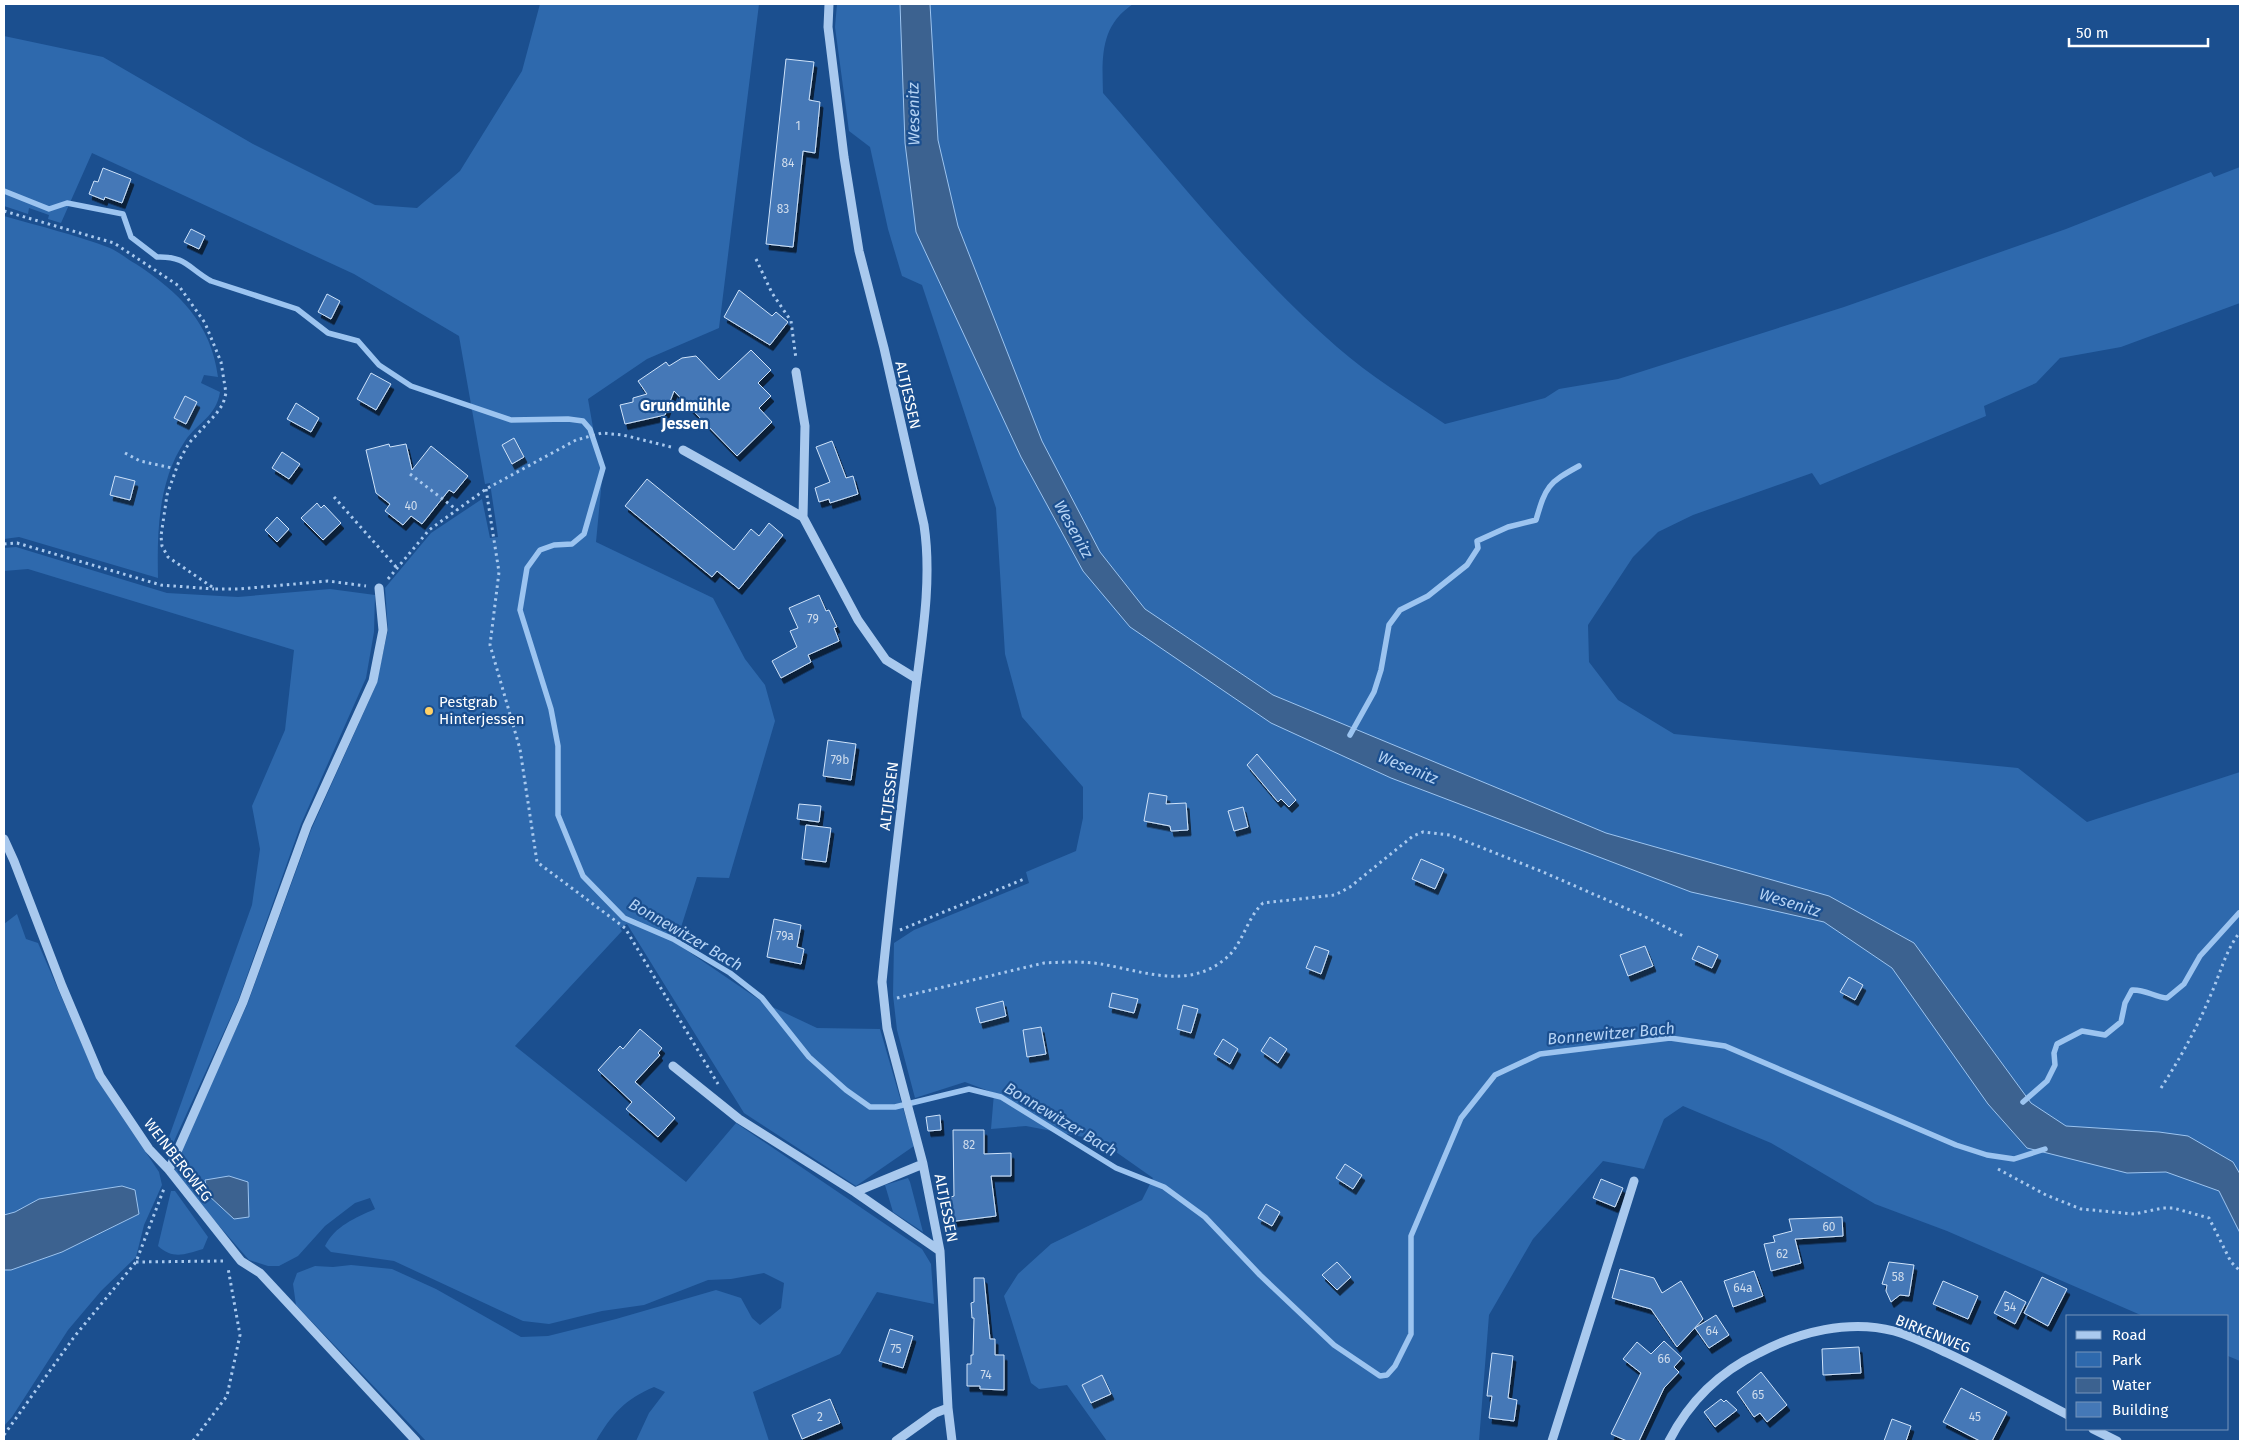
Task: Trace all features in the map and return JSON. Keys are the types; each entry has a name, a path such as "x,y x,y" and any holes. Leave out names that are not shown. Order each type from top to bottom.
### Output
{"street":[{"name":"ALTJESSEN","path":"830,4 828,27 844,157 859,251 888,367 924,525 928,551 917,678 882,982 887,1028 923,1164 940,1251 948,1408 952,1441"},
{"path":"796,372 805,426 803,517 858,620 886,660 917,678"},
{"path":"683,450 803,517"},
{"path":"169,1170 243,1002 307,826 373,681 383,630 380,588"},
{"name":"WEINBERGWEG","path":"4,839 100,1076 149,1149 169,1170 242,1261 260,1273 416,1441"},
{"path":"672,1066 740,1119 855,1192 940,1251"},
{"path":"855,1192 923,1164"},
{"path":"1552,1441 1634,1181"},
{"name":"BIRKENWEG","path":"1669,1441 1692,1404 1715,1380 1741,1362 1795,1336 1845,1327 1870,1327 1894,1331 1922,1341 2066,1414"},
{"path":"896,1441 935,1413 948,1408"},
{"path":"2095,1430 2118,1441"}],"path":[{"path":"4,211 114,243 179,286 205,323 221,362 226,393 223,404 189,443 179,461 167,495 161,536 162,546 168,557 215,589"},
{"path":"756,259 772,292 791,321 796,372"},
{"path":"4,544 17,543 161,585 238,589 328,581 380,588 429,530 486,489 576,440 602,433 623,435 683,450"},
{"path":"125,453 140,461 172,468"},
{"path":"410,474 457,510"},
{"path":"486,489 499,572 490,645 520,750 537,862 626,928 720,1086"},
{"path":"334,497 397,568"},
{"path":"885,1001 1044,963 1066,961 1100,964 1155,976 1198,974 1226,959 1237,947 1255,910 1263,903 1335,895 1350,886 1413,836 1423,832 1450,835 1543,872 1648,918 1685,937"},
{"path":"887,936 1024,879"},
{"path":"2161,1088 2186,1048 2212,992 2230,944 2240,932"},
{"path":"1998,1169 2046,1195 2081,1209 2134,1214 2163,1208 2173,1208 2210,1218 2230,1262 2240,1272"},
{"path":"4,1435 74,1337 136,1262 164,1190 169,1170"},
{"path":"136,1262 227,1261 240,1335 227,1396 192,1441"}],"green space":[{"path":"540,4 759,4 719,328 647,359 588,399 602,479 596,542 713,598 745,659 765,685 775,721 729,878 697,877 676,943 764,1003 817,1028 880,1029 914,1146 856,1186 744,1113 627,924 620,928 622,931 515,1046 686,1182 736,1123 922,1249 931,1264 934,1304 877,1292 840,1354 753,1392 769,1441 636,1441 649,1413 665,1392 654,1387 620,1408 596,1441 426,1441 296,1305 293,1284 297,1273 315,1266 351,1265 392,1269 436,1289 521,1337 548,1336 616,1319 716,1290 741,1298 752,1318 760,1325 781,1308 784,1283 764,1273 731,1279 708,1280 644,1305 602,1311 549,1324 523,1321 394,1261 331,1252 325,1246 334,1233 346,1223 375,1209 370,1198 355,1203 325,1226 298,1256 279,1266 268,1266 249,1260 193,1196 175,1171 178,1155 247,1005 311,830 376,685 388,630 385,588 431,533 482,499 490,538 498,537 490,483 485,484 459,336 354,274 92,153 61,223 48,219 49,215 29,208 28,214 4,206 4,36 103,57 253,144 375,205 417,208 460,171 522,71"},
{"path":"837,4 1133,4 1114,22 1105,43 1103,55 1103,93 1216,224 1305,318 1363,368 1445,424 1545,398 1559,389 1618,379 1844,307 2066,229 2211,172 2214,177 2240,167 2240,303 2121,347 2060,358 2036,383 1984,406 1986,416 1820,485 1812,473 1693,515 1658,532 1633,557 1588,625 1589,662 1618,700 1674,734 2018,768 2087,822 2240,772 2240,1361 2229,1356 2229,1315 2141,1315 1947,1231 1875,1204 1771,1143 1683,1106 1664,1119 1644,1169 1603,1161 1533,1239 1489,1315 1479,1441 1107,1441 1067,1385 1039,1389 1031,1383 1004,1296 1018,1274 1051,1244 1142,1200 1153,1178 1099,1140 1026,1126 991,1129 994,1093 965,1082 915,1098 897,1030 893,995 894,943 914,930 1029,883 1026,872 1076,851 1083,818 1083,787 1022,717 1005,654 996,508 922,285 902,276 888,229 870,147 849,131 835,27"},
{"path":"4,216 84,239 117,251 152,275 179,298 200,325 208,340 218,377 204,375 201,383 220,392 215,408 185,441 169,473 164,490 159,525 158,578 19,537 4,539"},
{"path":"16,547 167,593 238,597 330,589 375,595 374,632 366,678 301,824 238,1001 170,1150 165,1148 252,905 260,849 252,806 285,730 294,650 28,569 4,571 4,548"},
{"path":"17,914 26,939 38,943 97,1079 159,1172 162,1185 144,1225 136,1257 101,1291 68,1330 12,1417 4,1426 4,1270 11,1270 62,1252 139,1214 39,1199 15,1212 4,1215 4,924"},
{"path":"908,1178 923,1232 893,1212 885,1185"},
{"path":"171,1191 175,1191 208,1237 203,1249 180,1255 169,1253 158,1246"}],"water":[{"name":"Wesenitz","path":"900,4 930,4 938,140 958,226 1042,441 1100,552 1145,609 1273,695 1606,833 1829,896 1914,943 2031,1103 2066,1126 2159,1132 2188,1136 2233,1162 2240,1174 2240,1233 2219,1191 2166,1172 2127,1173 2027,1148 1988,1104 1892,968 1824,922 1691,892 1391,778 1271,723 1130,627 1083,571 1021,457 916,232 905,143"},
{"path":"229,1176 248,1182 249,1217 234,1219 208,1195 205,1180"},
{"path":"122,1186 135,1190 139,1214 62,1252 11,1270 4,1270 4,1215 15,1212 39,1199"}],"building":[{"path":"786,59 814,62 809,100 820,102 815,153 803,151 793,247 766,244"},
{"path":"103,168 131,179 122,203 105,197 104,200 89,194 94,181 98,182"},
{"path":"191,229 205,236 199,249 184,242"},
{"path":"739,290 772,316 776,312 788,322 770,345 724,317"},
{"path":"327,294 340,301 331,319 318,312"},
{"path":"751,350 771,370 758,383 771,396 759,408 772,422 737,456 674,391 665,415 625,424 620,405 633,402 633,398 647,394 638,381 666,362 669,366 682,358 696,356 719,380"},
{"path":"371,373 391,384 376,410 357,399"},
{"path":"185,396 197,402 186,424 174,418"},
{"path":"296,403 319,418 311,432 287,419"},
{"path":"514,438 524,457 512,464 502,445"},
{"path":"832,441 846,478 853,476 858,494 830,503 829,499 819,502 815,488 830,482 816,447"},
{"path":"389,444 390,447 406,444 412,470 431,446 468,476 454,493 449,490 422,524 411,516 403,525 385,511 390,504 376,493 366,450"},
{"path":"282,452 300,464 289,479 272,468"},
{"path":"115,476 135,481 130,500 110,495"},
{"path":"647,479 734,550 751,529 759,536 769,523 783,535 739,589 717,571 712,577 625,506"},
{"path":"317,503 321,508 324,505 341,523 323,540 301,518"},
{"path":"277,517 289,529 277,542 265,530"},
{"path":"819,595 826,611 829,610 837,627 834,628 839,641 808,655 811,662 781,678 772,661 797,647 790,631 798,628 789,608"},
{"path":"828,740 856,744 851,780 823,776"},
{"path":"1257,754 1296,800 1289,807 1281,799 1278,802 1247,765"},
{"path":"1149,793 1167,796 1166,804 1186,803 1188,830 1171,831 1170,826 1144,821"},
{"path":"799,804 821,806 819,822 797,819"},
{"path":"1243,807 1248,827 1234,831 1228,811"},
{"path":"806,825 831,828 826,862 802,859"},
{"path":"1421,859 1444,869 1435,889 1412,879"},
{"path":"774,919 801,925 797,947 804,949 801,964 767,957"},
{"path":"1315,946 1329,951 1321,974 1306,968"},
{"path":"1645,946 1653,966 1628,976 1620,955"},
{"path":"1698,946 1718,955 1712,968 1692,959"},
{"path":"1849,977 1863,985 1855,1000 1840,992"},
{"path":"1112,993 1138,999 1134,1013 1109,1007"},
{"path":"1003,1001 1006,1016 980,1023 976,1008"},
{"path":"1183,1005 1198,1009 1191,1033 1177,1029"},
{"path":"1041,1027 1046,1054 1027,1057 1023,1030"},
{"path":"640,1029 662,1048 658,1053 660,1055 635,1082 675,1118 658,1137 626,1109 632,1102 598,1070 620,1046 623,1049"},
{"path":"1270,1037 1287,1049 1278,1063 1261,1051"},
{"path":"1223,1039 1238,1049 1230,1064 1214,1054"},
{"path":"940,1115 941,1130 928,1131 926,1117"},
{"path":"953,1130 984,1130 984,1154 1011,1153 1011,1176 991,1176 996,1216 948,1222 946,1201 951,1201 951,1197 954,1196"},
{"path":"1345,1164 1362,1175 1353,1189 1336,1178"},
{"path":"1601,1179 1623,1188 1615,1207 1593,1198"},
{"path":"1266,1204 1280,1212 1272,1226 1258,1218"},
{"path":"1842,1217 1843,1236 1795,1239 1801,1263 1771,1271 1764,1244 1775,1242 1773,1236 1792,1231 1789,1219"},
{"path":"1337,1262 1351,1277 1337,1290 1322,1275"},
{"path":"1889,1262 1914,1265 1909,1296 1900,1295 1891,1302 1886,1291 1887,1285 1882,1284"},
{"path":"1620,1269 1654,1278 1662,1293 1681,1281 1703,1319 1677,1347 1651,1309 1612,1298"},
{"path":"1754,1271 1763,1296 1733,1307 1724,1281"},
{"path":"2042,1277 2067,1289 2048,1326 2024,1313"},
{"path":"974,1278 984,1278 990,1339 995,1339 995,1355 1004,1355 1004,1390 980,1389 980,1386 967,1386 967,1364 971,1364 971,1355 973,1355 974,1318 972,1318 971,1303 974,1302"},
{"path":"1943,1281 1978,1296 1968,1319 1933,1304"},
{"path":"2005,1291 2026,1302 2015,1324 1994,1313"},
{"path":"1716,1315 1729,1335 1709,1348 1695,1328"},
{"path":"890,1329 913,1336 903,1368 879,1361"},
{"path":"1664,1341 1682,1358 1674,1367 1679,1372 1664,1388 1639,1441 1627,1441 1611,1434 1641,1373 1623,1359 1637,1342 1651,1354"},
{"path":"1859,1347 1861,1373 1823,1375 1822,1349"},
{"path":"1492,1353 1513,1356 1508,1398 1517,1400 1514,1421 1489,1418 1492,1396 1487,1396"},
{"path":"1761,1372 1787,1405 1767,1422 1760,1413 1754,1417 1737,1392"},
{"path":"1102,1375 1111,1394 1091,1403 1082,1385"},
{"path":"1961,1388 2007,1412 1992,1441 1980,1441 1943,1422"},
{"path":"830,1399 840,1423 802,1439 792,1415"},
{"path":"1721,1399 1724,1402 1726,1400 1737,1410 1715,1427 1704,1412"},
{"path":"1892,1419 1911,1426 1906,1441 1884,1441"}],"waterway":[{"name":"Bonnewitzer Bach","path":"4,191 49,209 67,203 123,214 131,237 157,257 174,258 211,281 297,309 328,333 358,341 379,365 411,386 511,420 568,419 583,421 590,429 603,468 584,534 572,544 554,545 540,550 527,568 520,610 551,709 558,746 558,815 583,876 624,918 673,939 730,973 762,998 809,1057 846,1090 870,1107 895,1107 969,1089 1001,1097 1116,1168 1164,1187 1205,1217 1260,1275 1334,1345 1380,1376 1387,1375 1395,1366 1411,1334 1411,1236 1461,1118 1495,1075 1540,1054 1670,1038 1725,1046 1956,1145 1987,1155 2014,1159 2045,1149"},
{"path":"1350,735 1374,692 1381,670 1389,625 1400,610 1428,596 1467,565 1478,548 1477,541 1508,527 1536,520 1546,492 1554,482 1579,466"},
{"path":"2023,1102 2047,1081 2055,1065 2054,1053 2057,1044 2082,1031 2105,1035 2121,1022 2125,1003 2132,990 2167,998 2184,984 2200,956 2239,913"}],"place":[{"name":"Pestgrab Hinterjessen","path":"429,711"}],"district":[{"name":"Grundmühle Jessen","path":"685,414"}]}
